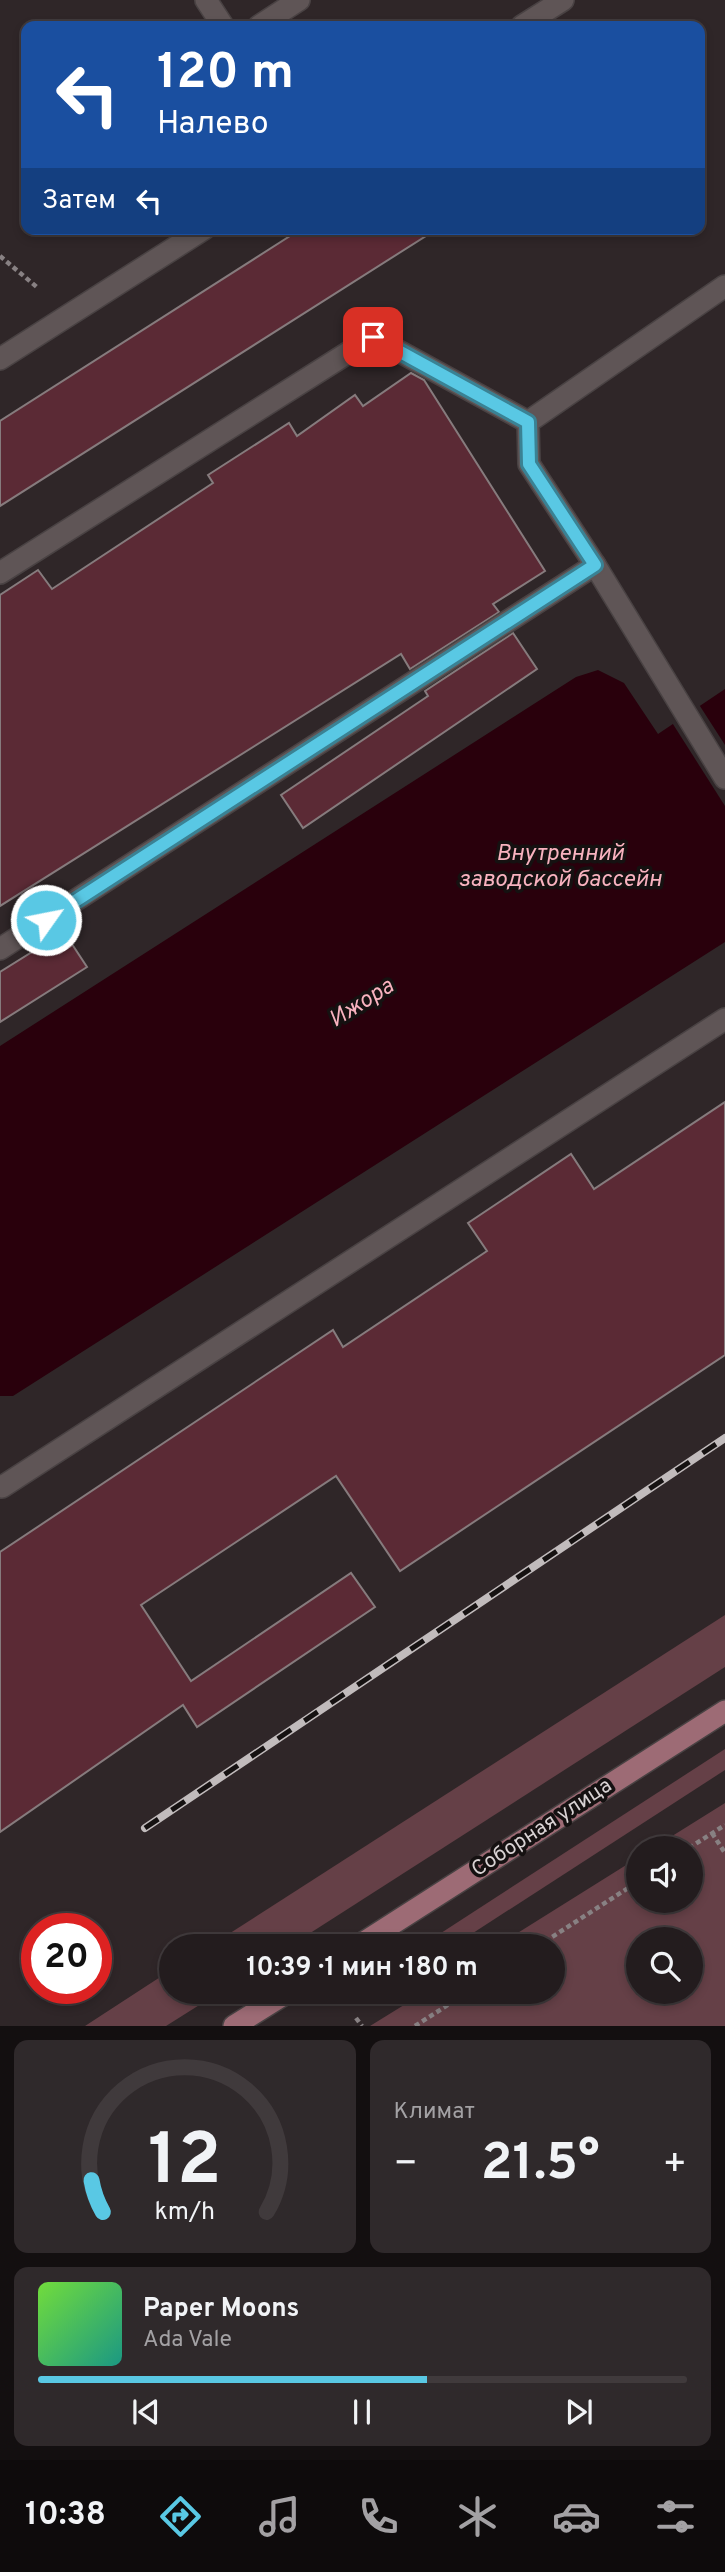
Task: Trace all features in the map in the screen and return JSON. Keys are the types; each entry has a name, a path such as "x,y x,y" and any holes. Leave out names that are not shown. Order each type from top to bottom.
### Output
{"main road":[{"name":"Соборная улица","path":"377,1934 725,1711"},
{"path":"234,2026 269,2004"}],"street":[{"path":"206,0 220,21"},
{"path":"267,21 299,0"},
{"path":"530,21 563,0"},
{"path":"0,359 195,235"},
{"path":"528,422 725,286"},
{"path":"0,573 373,337 528,422"},
{"path":"528,422 529,464 595,565 681,710 725,778"},
{"path":"0,949 595,565"},
{"path":"0,1486 725,1019"}],"path":[{"path":"0,256 38,288"},
{"path":"703,1839 725,1825"},
{"path":"712,1833 725,1853"},
{"path":"557,1934 626,1889"},
{"path":"415,2026 449,2004"},
{"path":"356,2018 362,2026"}],"shaded area":[{"path":"725,1615 725,1667 309,1934 229,1934"},
{"path":"725,1749 725,1770 472,1934 440,1934"},
{"path":"725,1803 725,2026 370,2026 406,2004 565,2004 565,1934 516,1934 626,1865 626,1913 703,1913 703,1836 672,1836"},
{"path":"159,1978 159,2004 201,2004 166,2026 85,2026"}],"water":[{"name":"Внутренний заводской бассейн","path":"598,670 624,683 658,734 725,689 725,942 13,1396 0,1396 0,1046 576,677"}],"pier":[{"path":"698,703 725,745 725,806 671,721"}],"building":[{"path":"292,235 428,235 0,506 0,421"},
{"path":"411,373 424,380 545,571 493,604 499,612 410,669 401,654 0,906 0,595 38,570 52,589 213,483 208,475 289,423 297,436 355,395 363,406"},
{"path":"513,633 537,669 303,828 281,795 428,696 425,691"},
{"path":"64,932 87,967 0,1022 0,972"},
{"path":"725,1102 725,1355 400,1571 336,1476 141,1605 191,1681 351,1573 375,1607 197,1727 183,1705 0,1832 0,1552 333,1330 343,1347 487,1251 468,1223 571,1154 594,1189"}],"railway":[{"path":"145,1828 725,1438"}],"route":[{"path":"46,920 595,565 529,464 528,422 373,337"}],"water label":[{"name":"Ижора","path":"362,1004"}]}
